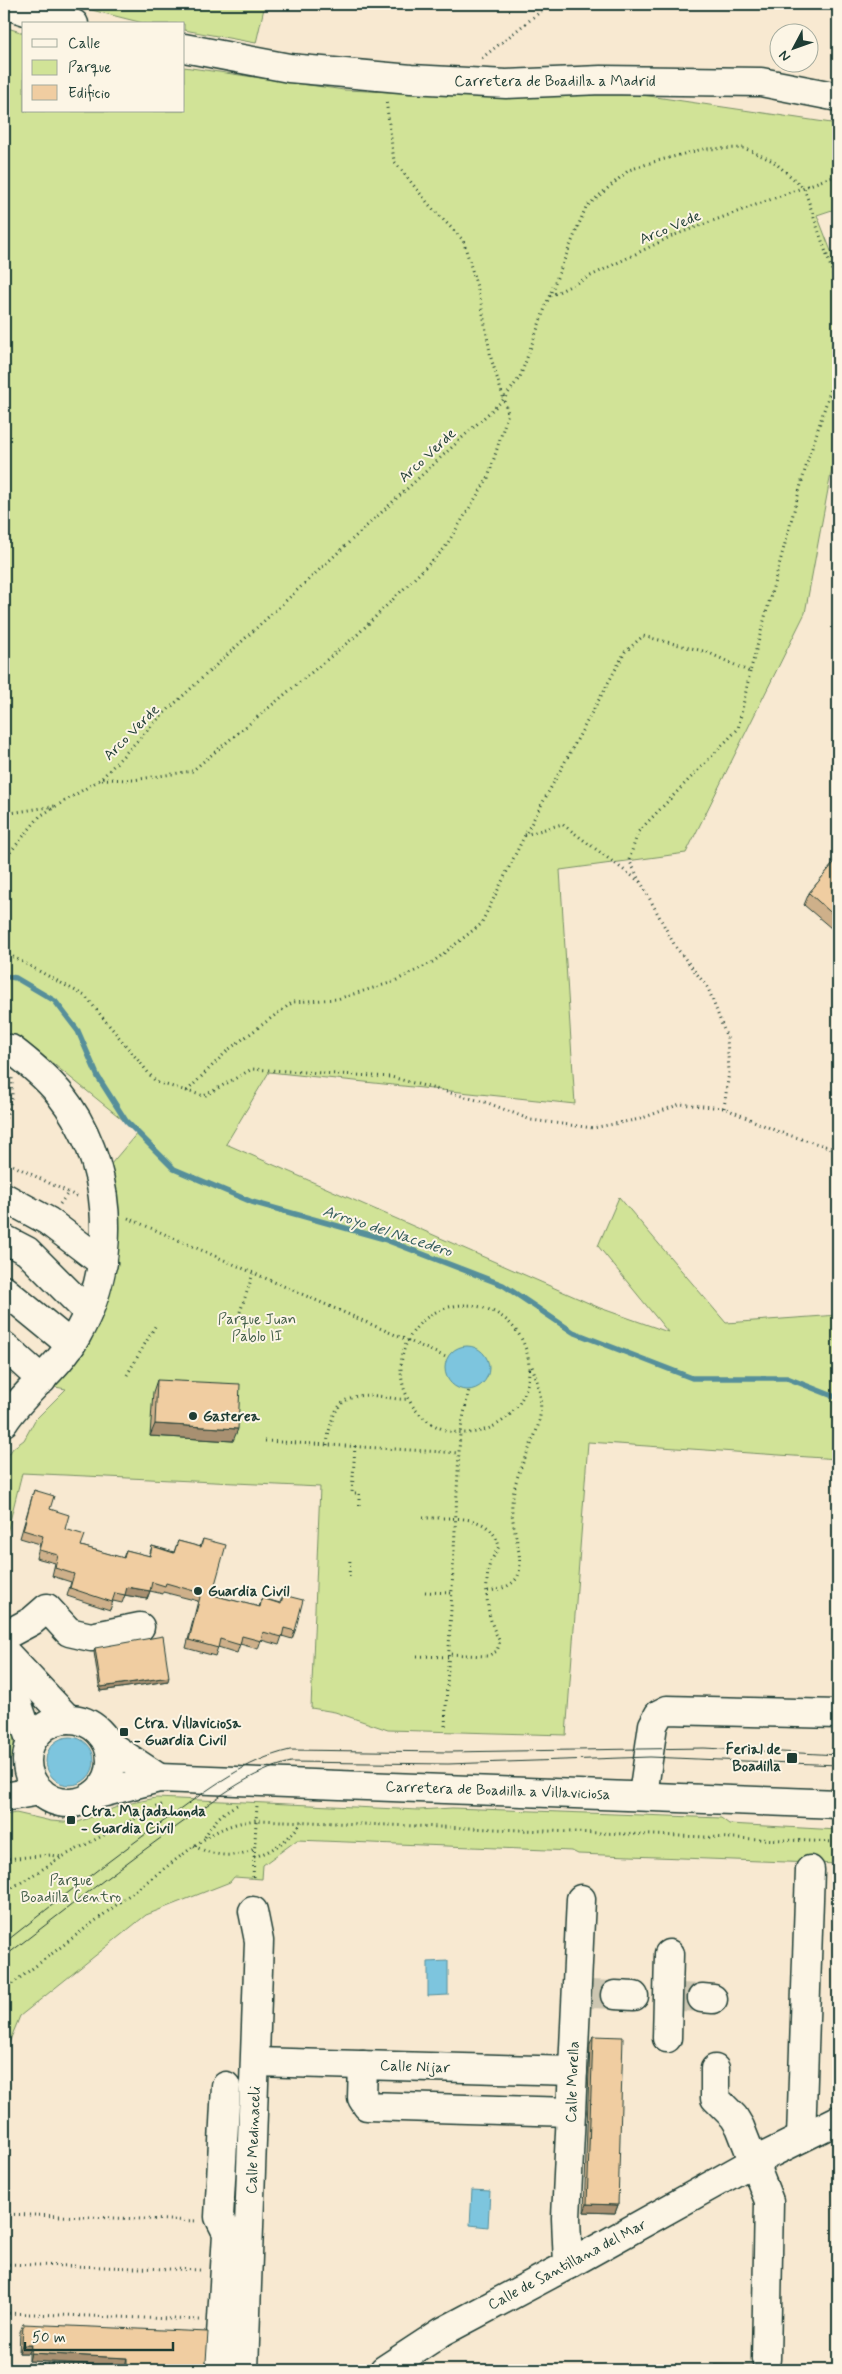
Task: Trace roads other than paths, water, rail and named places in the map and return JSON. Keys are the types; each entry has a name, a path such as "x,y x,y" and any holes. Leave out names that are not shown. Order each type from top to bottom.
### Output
{"street":[{"path":"4,4 66,22"},
{"name":"Carretera de Boadilla a Madrid","path":"185,48 289,68 452,82 506,84 601,80 761,82 838,97"},
{"path":"6,1414 42,1380 71,1344 88,1312 103,1263 105,1211 100,1179 93,1156 76,1119 58,1093 15,1052"},
{"path":"4,1197 48,1221 103,1263"},
{"path":"4,1239 27,1251 88,1312"},
{"path":"4,1290 71,1344"},
{"path":"4,1346 42,1380"},
{"path":"4,1636 32,1621 47,1608 69,1632 91,1637 140,1627"},
{"path":"4,1651 68,1718"},
{"path":"4,1684 18,1705 29,1751 28,1771 40,1791 50,1798 69,1803 81,1801 94,1795 105,1784 111,1770 109,1745"},
{"path":"643,1795 653,1725 659,1714 667,1710 838,1714"},
{"path":"4,1779 29,1751 40,1730 53,1722 68,1718 83,1721 93,1726 109,1745 159,1778"},
{"name":"Carretera de Boadilla a Villaviciosa","path":"94,1795 159,1778 643,1795 838,1804"},
{"path":"4,1797 40,1791"},
{"path":"801,2138 810,1870"},
{"name":"Calle Morella","path":"568,2265 566,2218 573,2071 648,1996 581,1899"},
{"name":"Calle Medinaceli","path":"244,2370 259,1941 253,1911"},
{"path":"667,2038 648,1996 669,1954"},
{"name":"Calle Nijar","path":"256,2062 573,2071"},
{"path":"363,2065 362,2098 367,2106 571,2112"},
{"path":"715,2068 715,2098 722,2107 734,2116 740,2127 769,2202 766,2359"},
{"path":"220,2370 227,2233 218,2216 226,2086"},
{"name":"Calle de Santillana del Mar","path":"384,2370 442,2332 568,2265 753,2162 838,2120"}],"water":[{"path":"467,1346 479,1350 485,1356 489,1368 485,1380 479,1386 467,1390 455,1386 449,1380 445,1368 449,1356 455,1350"},
{"path":"65,1737 75,1737 84,1741 90,1747 94,1761 90,1775 84,1781 75,1785 65,1785 56,1781 50,1775 46,1766 46,1756 50,1747 56,1741"},
{"path":"448,1961 448,1995 428,1996 428,1962"},
{"path":"472,2190 490,2191 488,2227 470,2225"}],"waterway":[{"name":"Arroyo del Nacedero","path":"4,976 16,978 55,1001 78,1031 98,1077 126,1121 174,1169 252,1202 381,1238 503,1285 573,1332 692,1378 787,1378 838,1398"}],"tunnel":[{"path":"589,1994 615,1995"},
{"path":"680,1997 702,1998"}],"tram line":[{"path":"4,1943 109,1861 215,1785 243,1768 290,1750 448,1752 704,1748 838,1755"},
{"path":"4,1957 139,1854 223,1794 249,1778 276,1766 291,1762 448,1764 650,1757 838,1765"}],"place":[{"name":"Gasterea","path":"193,1416"},
{"name":"Guardia Civil","path":"198,1591"},
{"name":"Ctra. Villaviciosa - Guardia Civil","path":"124,1732"},
{"name":"Ferial de Boadilla","path":"792,1758"},
{"name":"Ctra. Majadahonda - Guardia Civil","path":"71,1820"}],"park label":[{"name":"Parque Juan Pablo II","path":"257,1328"},
{"name":"Parque Boadilla Centro","path":"71,1888"}]}
